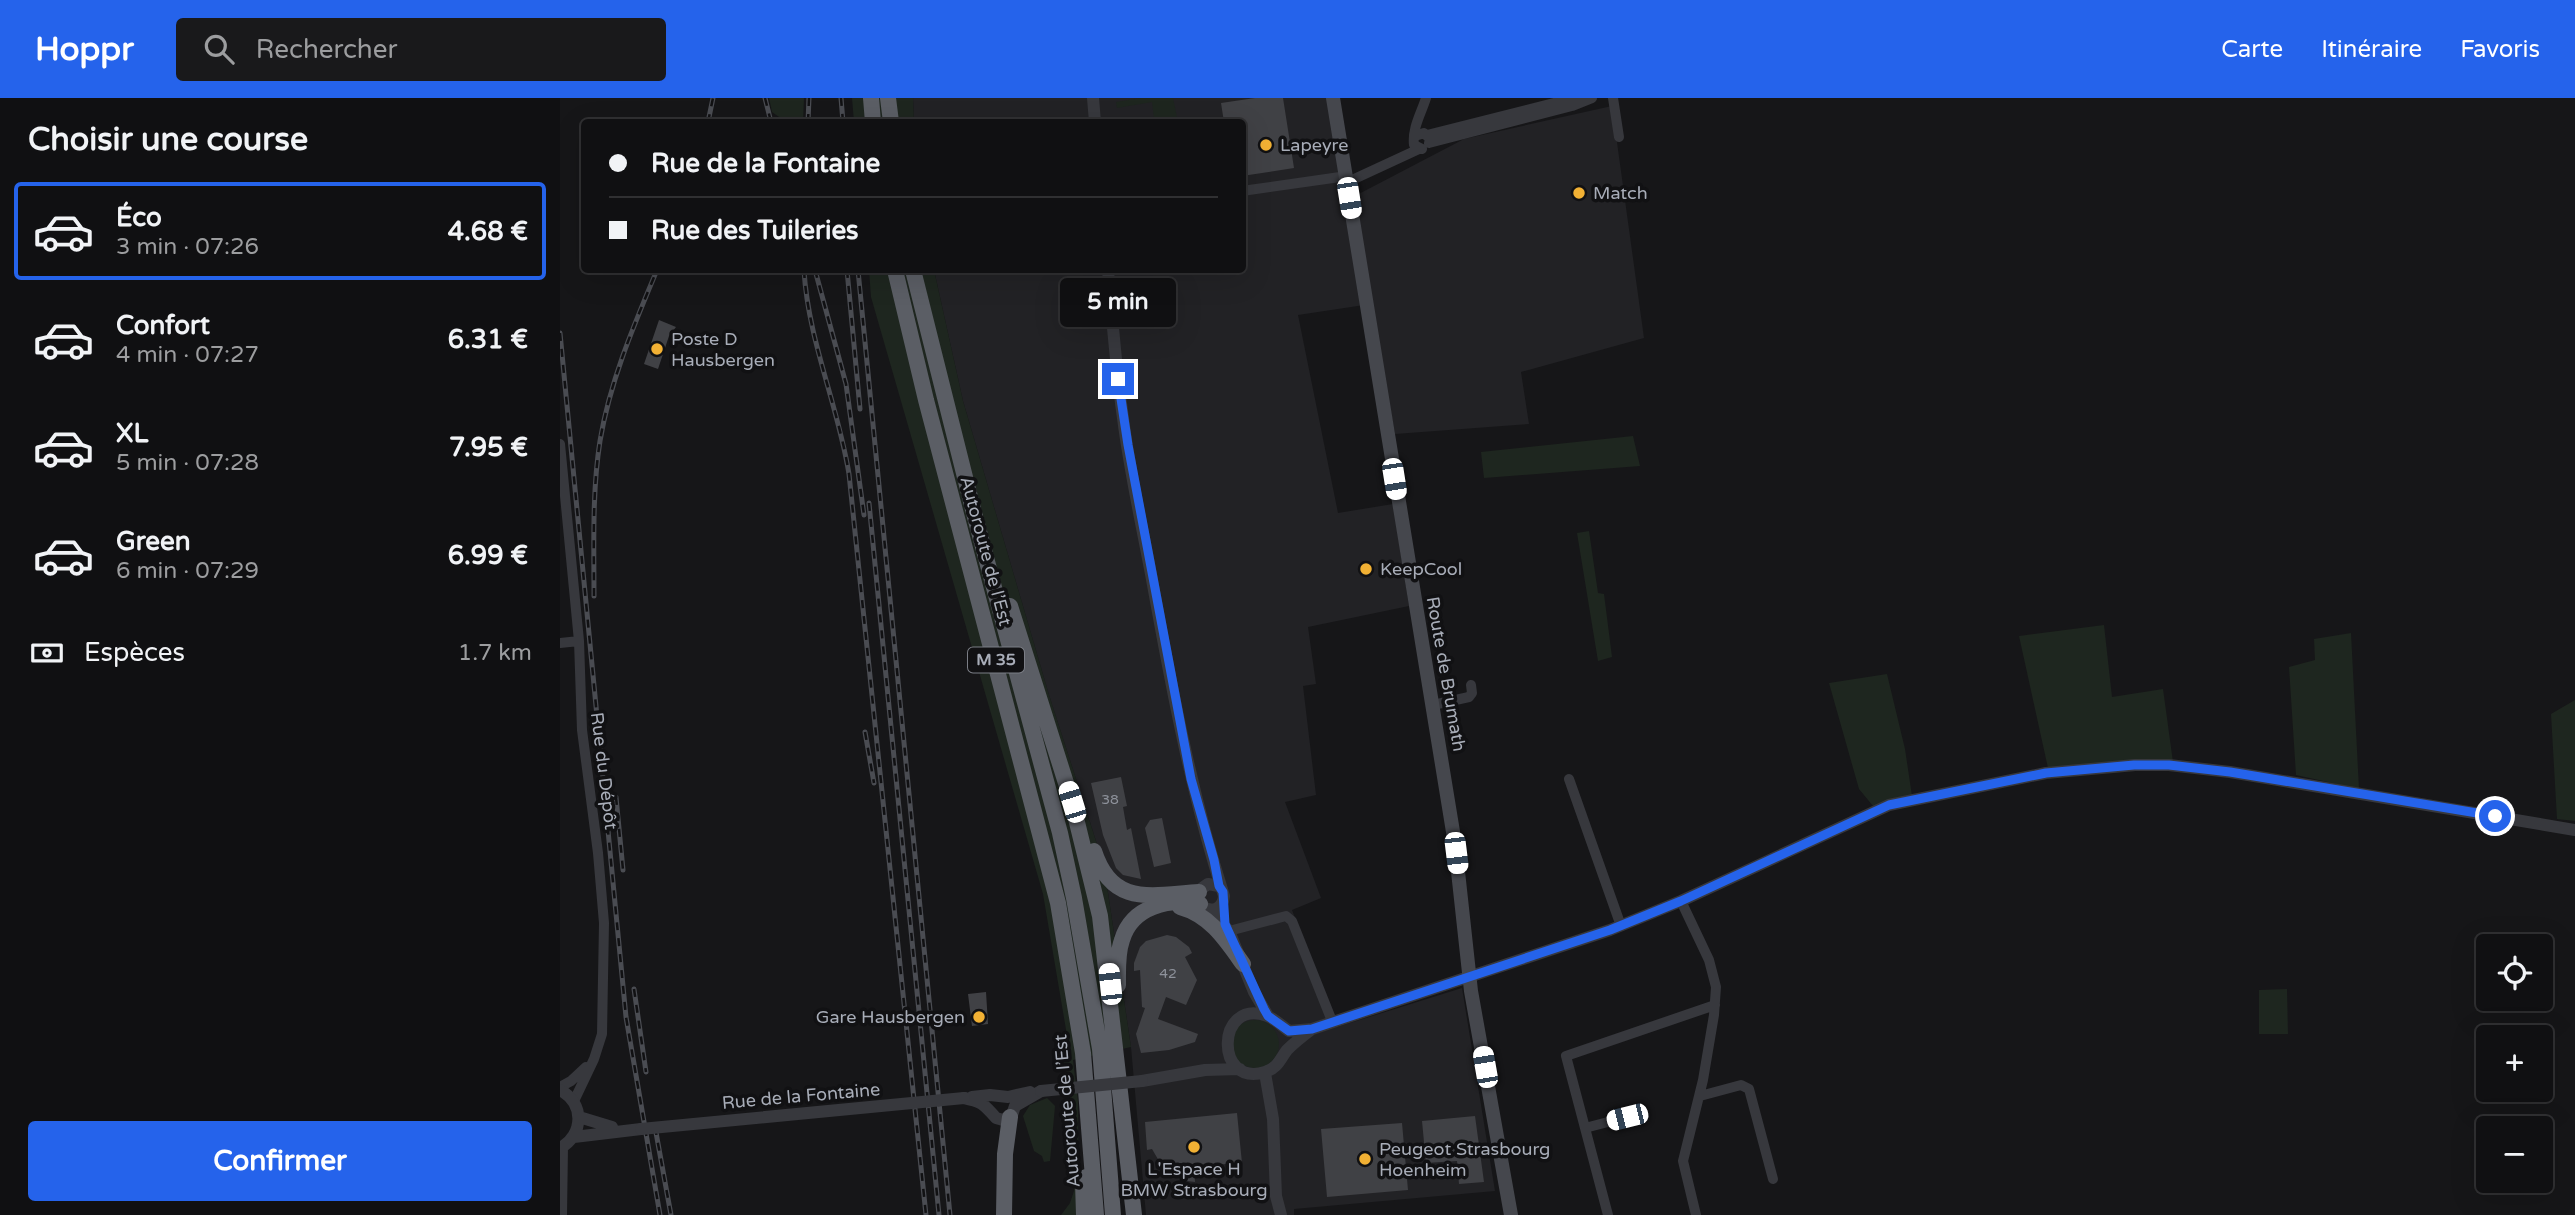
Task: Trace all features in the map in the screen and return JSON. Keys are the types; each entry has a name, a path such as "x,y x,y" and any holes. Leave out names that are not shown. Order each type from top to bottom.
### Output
{"highway":[{"path":"871,98 873,119"},
{"path":"888,98 891,119"},
{"name":"Autoroute de l’Est","path":"896,273 929,413 1058,902 1083,1054 1096,1215"},
{"name":"Autoroute de l’Est","path":"914,273 1060,833 1086,961 1106,1100 1113,1215"},
{"path":"994,583 1007,598 1065,779 1090,868 1100,916 1133,1215"},
{"path":"1065,779 1073,789 1099,864 1112,884 1138,895 1203,898"},
{"path":"1116,1046 1119,961 1122,939 1132,920 1157,905 1203,898"},
{"path":"1157,905 1178,906 1204,918 1243,964"},
{"path":"1004,1215 1008,1104"},
{"path":"1084,1215 1083,1182 1093,1162"}],"main road":[{"name":"Route de Brumath","path":"1333,98 1401,529 1456,853 1469,976 1511,1215"}],"street":[{"path":"1093,98 1095,119"},
{"path":"1246,190 1339,177 1357,178 1425,148 1416,122 1426,98"},
{"path":"1613,98 1619,137"},
{"path":"1394,160 1422,137 1572,106 1589,99"},
{"path":"1108,273 1123,419 1166,658 1191,779 1219,886 1223,892 1222,903 1227,928 1254,992 1268,1016 1289,1031 1312,1029 1621,926 1889,805 2046,773 2086,768 2169,765 2230,772 2575,830"},
{"name":"Rue du Dépôt","path":"560,444 579,641 582,730 604,923 602,1034 594,1059 574,1101"},
{"path":"560,643 579,641"},
{"path":"1433,705 1469,697 1472,693 1471,685"},
{"path":"1569,779 1621,926"},
{"path":"1210,852 1203,898 1227,928"},
{"path":"1203,898 1212,884 1219,886"},
{"path":"1203,898 1217,908 1222,903"},
{"path":"1681,901 1712,968 1716,987 1700,1096 1683,1161 1696,1215"},
{"path":"1227,928 1286,916 1292,922 1332,1021"},
{"path":"1206,1070 1221,1056 1227,1046 1230,1030 1246,1015 1254,992"},
{"path":"1608,1215 1566,1056 1715,1005"},
{"path":"1246,1015 1268,1016"},
{"path":"1280,1025 1286,1039 1286,1052"},
{"path":"1281,1215 1276,1196 1273,1119 1265,1073 1280,1062 1286,1052 1312,1029"},
{"path":"1227,1046 1230,1058 1240,1069"},
{"path":"561,1215 561,1148 574,1137 579,1117 574,1101 560,1088 594,1059"},
{"name":"Rue de la Fontaine","path":"964,1098 979,1101 990,1109 996,1118 1008,1104 1041,1091 1142,1081 1206,1070 1240,1069 1254,1074 1265,1073"},
{"path":"1700,1096 1741,1085 1749,1088 1773,1179"},
{"name":"Rue de la Fontaine","path":"574,1137 964,1098 1008,1104"},
{"name":"Rue de la Fontaine","path":"990,1109 992,1101 1008,1104"},
{"name":"Rue de la Fontaine","path":"579,1117 608,1127 641,1129"},
{"path":"1585,1128 1627,1117"}],"shaded area":[{"path":"769,98 804,98 803,119 782,119 772,112"},
{"path":"852,98 913,98 914,119 854,119"},
{"path":"913,98 1330,98 1353,197 1464,139 1612,106 1644,338 1521,372 1529,424 1395,434 1371,304 1298,315 1338,513 1393,504 1409,606 1308,627 1316,684 1303,686 1316,795 1285,802 1321,898 1292,910 1337,1027 1462,988 1495,1191 1294,1209 1294,1215 1146,1215 1131,1047 1104,866 1049,695 963,401 935,273 1246,273 1246,119 914,119"},
{"path":"1141,98 1173,98 1177,119 1154,118 1152,102 1117,108 1116,102"},
{"path":"869,273 935,273 963,401 1049,695 1104,866 1131,1047 1073,1060 1078,1101 1079,1215 1061,1215 1070,1203 1074,1191 1069,1077 1060,1060 1071,1059 1043,894 871,297"},
{"path":"1633,436 1640,466 1484,478 1481,452"},
{"path":"1589,531 1598,593 1604,594 1612,657 1598,661 1577,533"},
{"path":"2104,625 2112,697 2163,689 2173,762 2048,768 2019,636"},
{"path":"2351,633 2359,789 2296,775 2289,667 2315,660 2314,639"},
{"path":"1887,674 1905,749 1912,796 1873,806 1859,789 1829,683"},
{"path":"2575,700 2575,821 2557,819 2551,714"},
{"path":"2287,989 2288,1034 2259,1034 2259,990"},
{"path":"1255,1020 1272,1027 1279,1044 1272,1061 1255,1068 1238,1061 1231,1044 1238,1027"},
{"path":"1047,1098 1055,1106 1050,1161 1044,1162 1042,1156 1034,1151 1023,1116 1030,1105"}],"building":[{"name":"Lapeyre","path":"1255,98 1283,98 1294,168 1246,175 1246,119 1224,119 1221,103"},
{"name":"Poste D Hausbergen","path":"659,320 676,327 669,336 658,369 644,364"},
{"path":"1121,777 1127,806 1123,807 1127,830 1131,828 1141,879 1123,875 1116,868 1103,835 1091,783"},
{"path":"1162,818 1171,863 1154,867 1145,828 1150,820"},
{"path":"1167,935 1176,937 1189,947 1192,953 1185,957 1197,980 1186,1005 1166,997 1158,1019 1198,1034 1195,1042 1169,1050 1141,1053 1136,1034 1145,1008 1142,1007 1140,970 1134,971 1134,963 1140,947 1146,941"},
{"name":"Gare Hausbergen","path":"986,992 988,1024 972,1026 968,994"},
{"name":"L'Espace H BMW Strasbourg","path":"1237,1113 1242,1163 1194,1166 1195,1182 1187,1181 1166,1173 1152,1149 1147,1150 1145,1122"},
{"path":"1475,1116 1484,1182 1459,1184 1457,1161 1426,1163 1422,1121"},
{"name":"Peugeot Strasbourg Hoenheim","path":"1402,1123 1408,1190 1327,1197 1321,1129"}],"railway":[{"path":"709,119 713,98"},
{"path":"765,98 770,119"},
{"path":"808,119 809,98"},
{"path":"841,98 843,119"},
{"path":"594,596 597,460 604,419 631,332 656,273"},
{"path":"804,273 811,322 849,474 926,1215"},
{"path":"816,273 846,384 864,515"},
{"path":"847,273 860,409"},
{"path":"858,273 950,1215"},
{"path":"560,333 626,1017 660,1215"},
{"path":"869,503 939,1215"},
{"path":"865,732 874,783"},
{"path":"616,797 623,870"},
{"path":"634,989 646,1072"},
{"path":"655,1127 671,1215"}],"place":[{"name":"Lapeyre","path":"1266,145"},
{"name":"Match","path":"1579,193"},
{"name":"Poste D Hausbergen","path":"657,349"},
{"name":"KeepCool","path":"1366,569"},
{"name":"Gare Hausbergen","path":"979,1017"},
{"name":"L'Espace H BMW Strasbourg","path":"1194,1147"},
{"name":"Peugeot Strasbourg Hoenheim","path":"1365,1159"}],"route":[{"path":"1118,379 1166,658 1191,779 1219,886 1223,892 1225,924 1254,992 1268,1016 1289,1031 1312,1029 1610,930 1681,901 1889,805 2046,773 2086,768 2169,765 2230,772 2495,816"}]}
